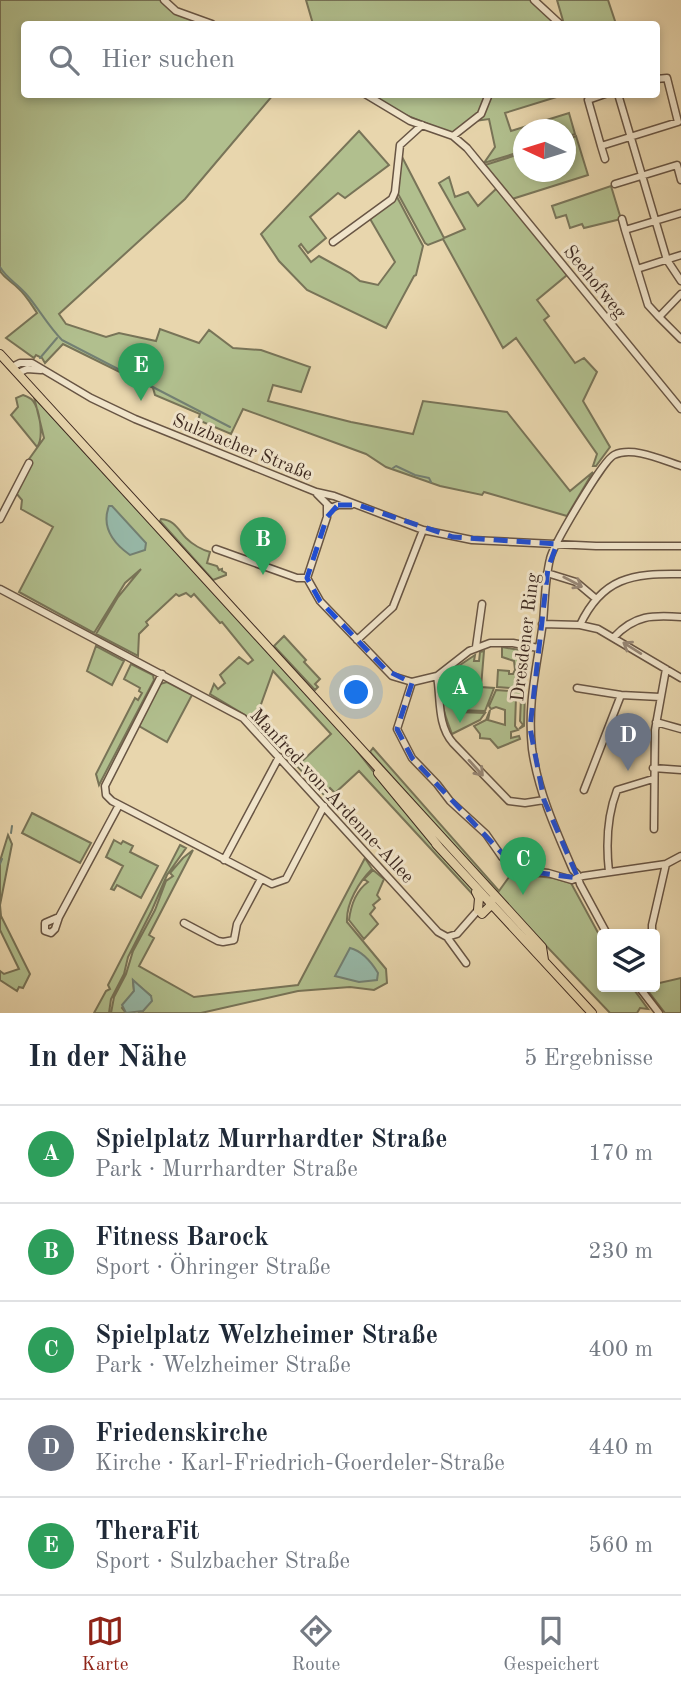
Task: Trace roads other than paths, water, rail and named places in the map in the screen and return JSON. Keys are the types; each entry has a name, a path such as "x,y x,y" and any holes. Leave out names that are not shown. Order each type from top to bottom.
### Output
{"main road":[{"path":"0,354 489,889 544,960 592,1013"},
{"path":"350,737 478,894 480,912"},
{"path":"436,844 491,902 542,947 544,960"},
{"path":"489,889 491,902"},
{"path":"480,912 491,902"},
{"path":"480,912 504,911"}],"street":[{"path":"164,0 176,11 204,21"},
{"path":"534,0 557,21"},
{"path":"601,146 678,122 667,78 660,79"},
{"path":"370,98 422,125 453,136 481,114 487,98"},
{"path":"593,98 588,100 605,159"},
{"path":"619,98 667,260 681,281"},
{"path":"333,242 392,199 400,145 422,125"},
{"name":"Seehofweg","path":"453,136 488,172 681,409"},
{"path":"615,184 677,165 681,180"},
{"path":"625,230 681,213"},
{"path":"622,219 648,305 681,339"},
{"path":"637,269 681,256"},
{"path":"659,317 681,294"},
{"name":"Sulzbacher Straße","path":"15,370 20,363 28,362 91,398 135,419 316,492 333,502"},
{"name":"Dresdener Ring","path":"604,929 573,870 551,818 534,761 530,718 531,685 542,624 547,573 551,554 589,487 609,458 619,453 632,452 681,466"},
{"path":"0,519 29,463"},
{"path":"538,648 503,642 476,647 437,676 412,682 393,676 320,601 307,578 333,502 358,505 423,530 475,541 681,546"},
{"path":"357,640 393,607 423,530"},
{"path":"216,549 297,578 307,578"},
{"path":"547,573 576,582 596,598"},
{"path":"580,625 596,598 624,580 645,575 681,574"},
{"name":"Manfred-von-Ardenne-Allee","path":"0,589 243,718 438,932 447,937 466,963"},
{"path":"476,647 482,604"},
{"path":"614,637 628,623 640,618 681,617"},
{"path":"542,624 580,625 598,629 681,678"},
{"path":"654,830 653,768 656,723 666,669"},
{"path":"162,674 105,786 107,797 272,884 286,878 324,807"},
{"path":"437,676 441,716 448,737 509,801 525,803 544,800"},
{"path":"412,682 397,729 412,758 486,834 502,857 518,870 548,873 572,880 666,864 681,856"},
{"path":"577,688 621,695 660,697"},
{"path":"584,790 621,695"},
{"path":"656,723 681,729"},
{"path":"224,860 279,757"},
{"path":"653,768 681,770"},
{"path":"609,872 606,846 617,790 653,779"},
{"path":"59,917 119,805"},
{"path":"652,929 666,864"},
{"path":"184,923 218,941 234,940 237,924 261,879"},
{"path":"447,937 457,934 480,912"},
{"path":"643,992 659,1013"}],"waterway":[{"path":"0,267 27,295 62,340 230,427"},
{"path":"40,358 57,338"},
{"path":"393,468 396,466 429,478 431,482"},
{"path":"11,833 12,826"},
{"path":"0,864 2,859"}],"place":[{"name":"TheraFit","path":"141,401"},
{"name":"Fitness Barock","path":"263,575"},
{"name":"Spielplatz Murrhardter Straße","path":"460,723"},
{"name":"Friedenskirche","path":"628,771"},
{"name":"Spielplatz Welzheimer Straße","path":"523,895"}]}
